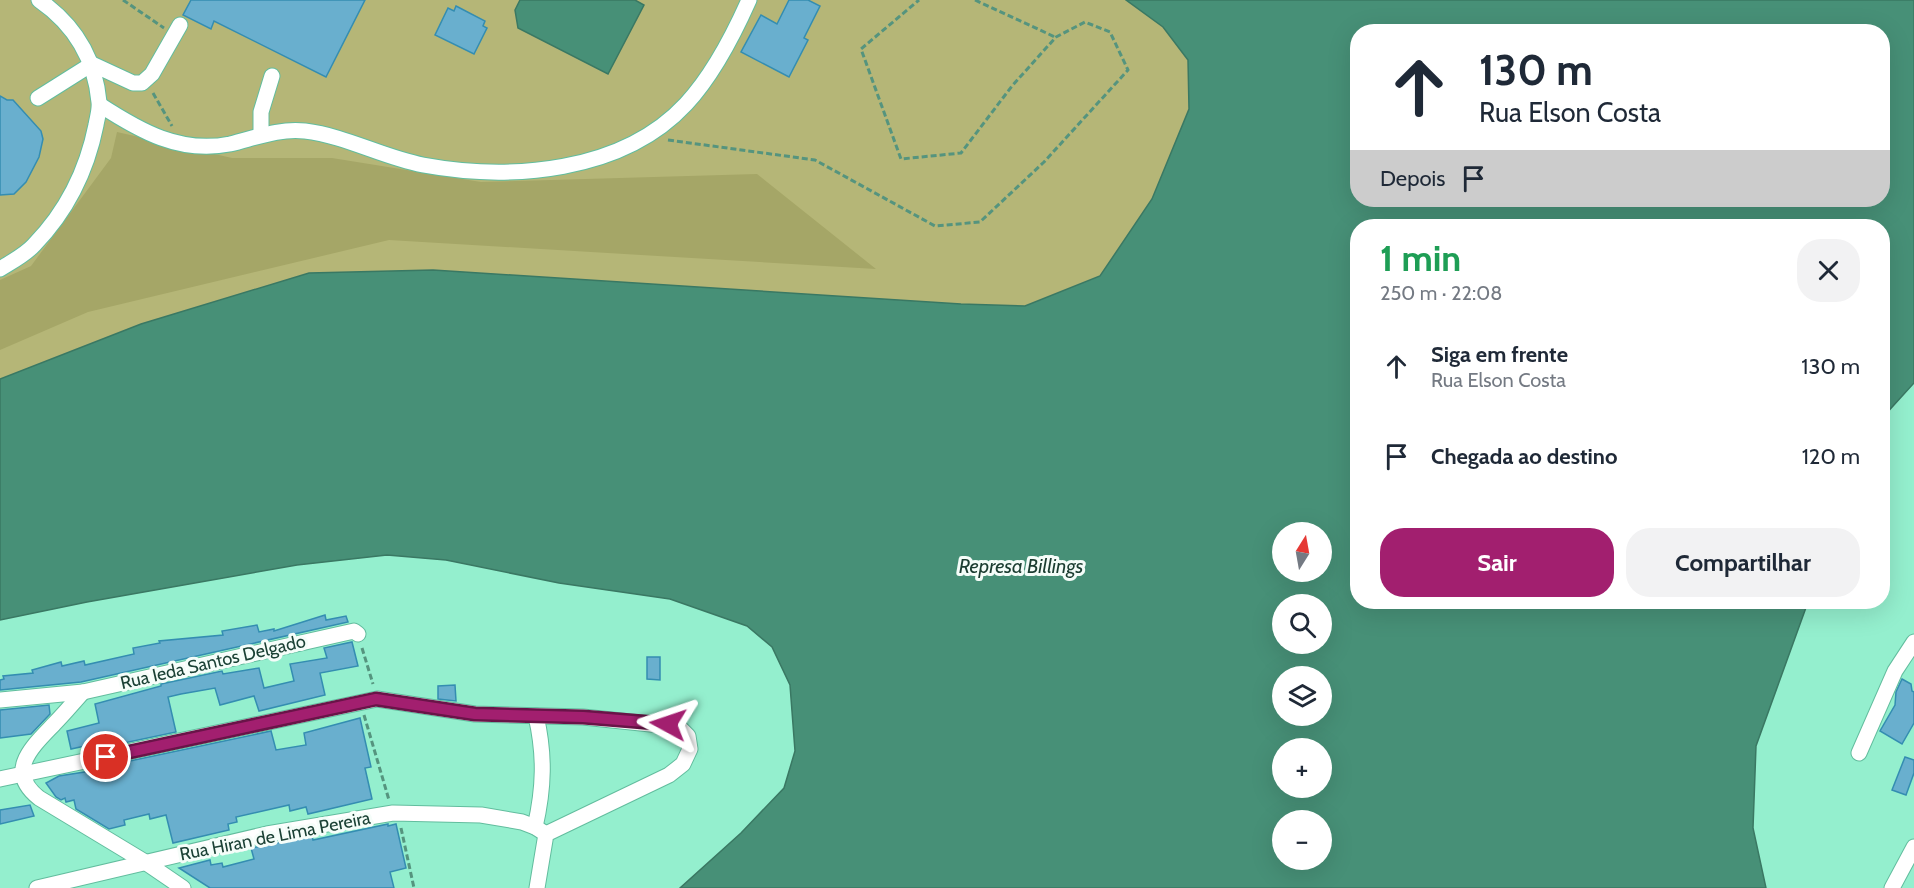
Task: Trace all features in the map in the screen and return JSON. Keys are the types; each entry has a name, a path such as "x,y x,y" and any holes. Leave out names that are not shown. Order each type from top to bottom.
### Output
{"street":[{"path":"0,269 32,247 56,221 86,164 100,105 92,64 72,29 56,12 39,0"},
{"path":"100,105 125,122 152,136 183,145 202,147 229,144 261,135 300,131 325,133 380,153 420,164 498,173 546,170 621,149 646,137 666,122 686,104 705,81 750,0"},
{"path":"92,64 133,83 142,83 146,81 177,30"},
{"path":"38,98 92,64"},
{"path":"261,135 261,111 273,76"},
{"name":"Rua Ieda Santos Delgado","path":"0,700 83,692 354,631 358,634"},
{"path":"1859,753 1895,671 1914,642"},
{"path":"83,692 31,749 22,774 27,786 39,798 145,862 183,888"},
{"path":"0,779 376,699 456,712 583,717 668,724 679,727 688,736 688,756 683,764 669,776 541,830 522,822 481,815 393,813"},
{"path":"536,716 544,762 537,888"},
{"name":"Rua Hiran de Lima Pereira","path":"37,888 267,834 393,813"},
{"path":"1892,888 1914,848"}],"path":[{"path":"123,0 177,30"},
{"path":"646,137 815,160 935,226 980,222 1044,162 1128,70 1110,32 1085,22 1056,37 1012,86 961,153 901,159 861,49 919,0"},
{"path":"975,0 1056,37"},
{"path":"146,81 183,145"},
{"path":"358,634 376,699"},
{"name":"Rua Hiran de Lima Pereira","path":"376,699 363,712 393,813"},
{"path":"393,813 400,823 414,888"}],"shaded area":[{"path":"0,0 1126,0 1163,27 1188,60 1189,109 1152,199 1100,276 1025,306 961,304 433,270 309,273 141,324 0,379"},
{"path":"117,132 232,158 332,158 481,182 757,174 876,269 389,240 88,312 0,350 0,280 31,266 111,158"}],"water":[{"path":"520,0 635,0 644,5 608,74 518,28 515,10"},
{"name":"Represa Billings","path":"1126,0 1914,0 1914,383 1890,409 1890,219 1350,219 1350,609 1805,609 1756,746 1753,828 1766,888 680,888 741,833 784,788 795,751 790,685 772,647 747,626 670,599 559,583 446,560 387,555 297,565 87,602 0,620 0,379 141,324 309,273 433,270 961,304 1025,306 1100,276 1152,199 1189,109 1188,60 1163,27"}],"building":[{"path":"191,0 365,0 326,77 214,21 211,29 183,15"},
{"path":"789,0 808,0 820,6 804,38 808,40 789,77 741,52 761,15 777,24"},
{"path":"456,6 485,21 483,26 487,28 474,54 435,35 448,8 454,11"},
{"path":"0,96 13,100 41,131 43,139 39,157 26,182 14,194 0,195"},
{"path":"325,615 326,620 346,616 348,622 81,682 0,690 0,680 4,679 3,676 33,673 32,670 61,662 62,666 84,661 85,665 134,654 133,648 160,643 159,641 223,635 222,631 257,625 259,632 274,629 274,631"},
{"path":"352,642 358,666 320,673 325,695 259,711 254,696 220,705 215,688 181,694 168,697 176,732 91,750 89,745 71,749 67,731 99,723 95,704 161,686 161,684 222,671 223,674 259,668 264,688 294,681 290,664 327,658 324,648"},
{"path":"647,657 660,657 660,680 647,679"},
{"path":"1902,679 1911,684 1914,692 1914,723 1902,744 1880,731 1895,705 1896,692"},
{"path":"455,685 456,701 438,699 438,686"},
{"path":"49,705 50,714 31,734 0,738 0,710"},
{"path":"360,718 371,767 365,768 372,799 308,814 306,807 290,811 289,805 236,817 237,822 228,824 229,830 173,843 166,815 150,819 149,814 124,820 125,825 109,829 76,809 74,800 66,802 65,798 61,800 56,797 46,783 59,776 97,770 97,768 271,731 276,750 306,745 304,733"},
{"path":"1905,757 1914,760 1914,773 1906,795 1892,790"},
{"path":"30,805 34,816 0,824 0,810"},
{"path":"388,824 388,826 396,824 406,868 390,872 394,888 210,888 179,868 210,860 211,865 222,863 223,867 254,859 251,848 312,836 313,840"}],"route":[{"path":"106,757 376,699 475,714 583,717 668,724"}]}
